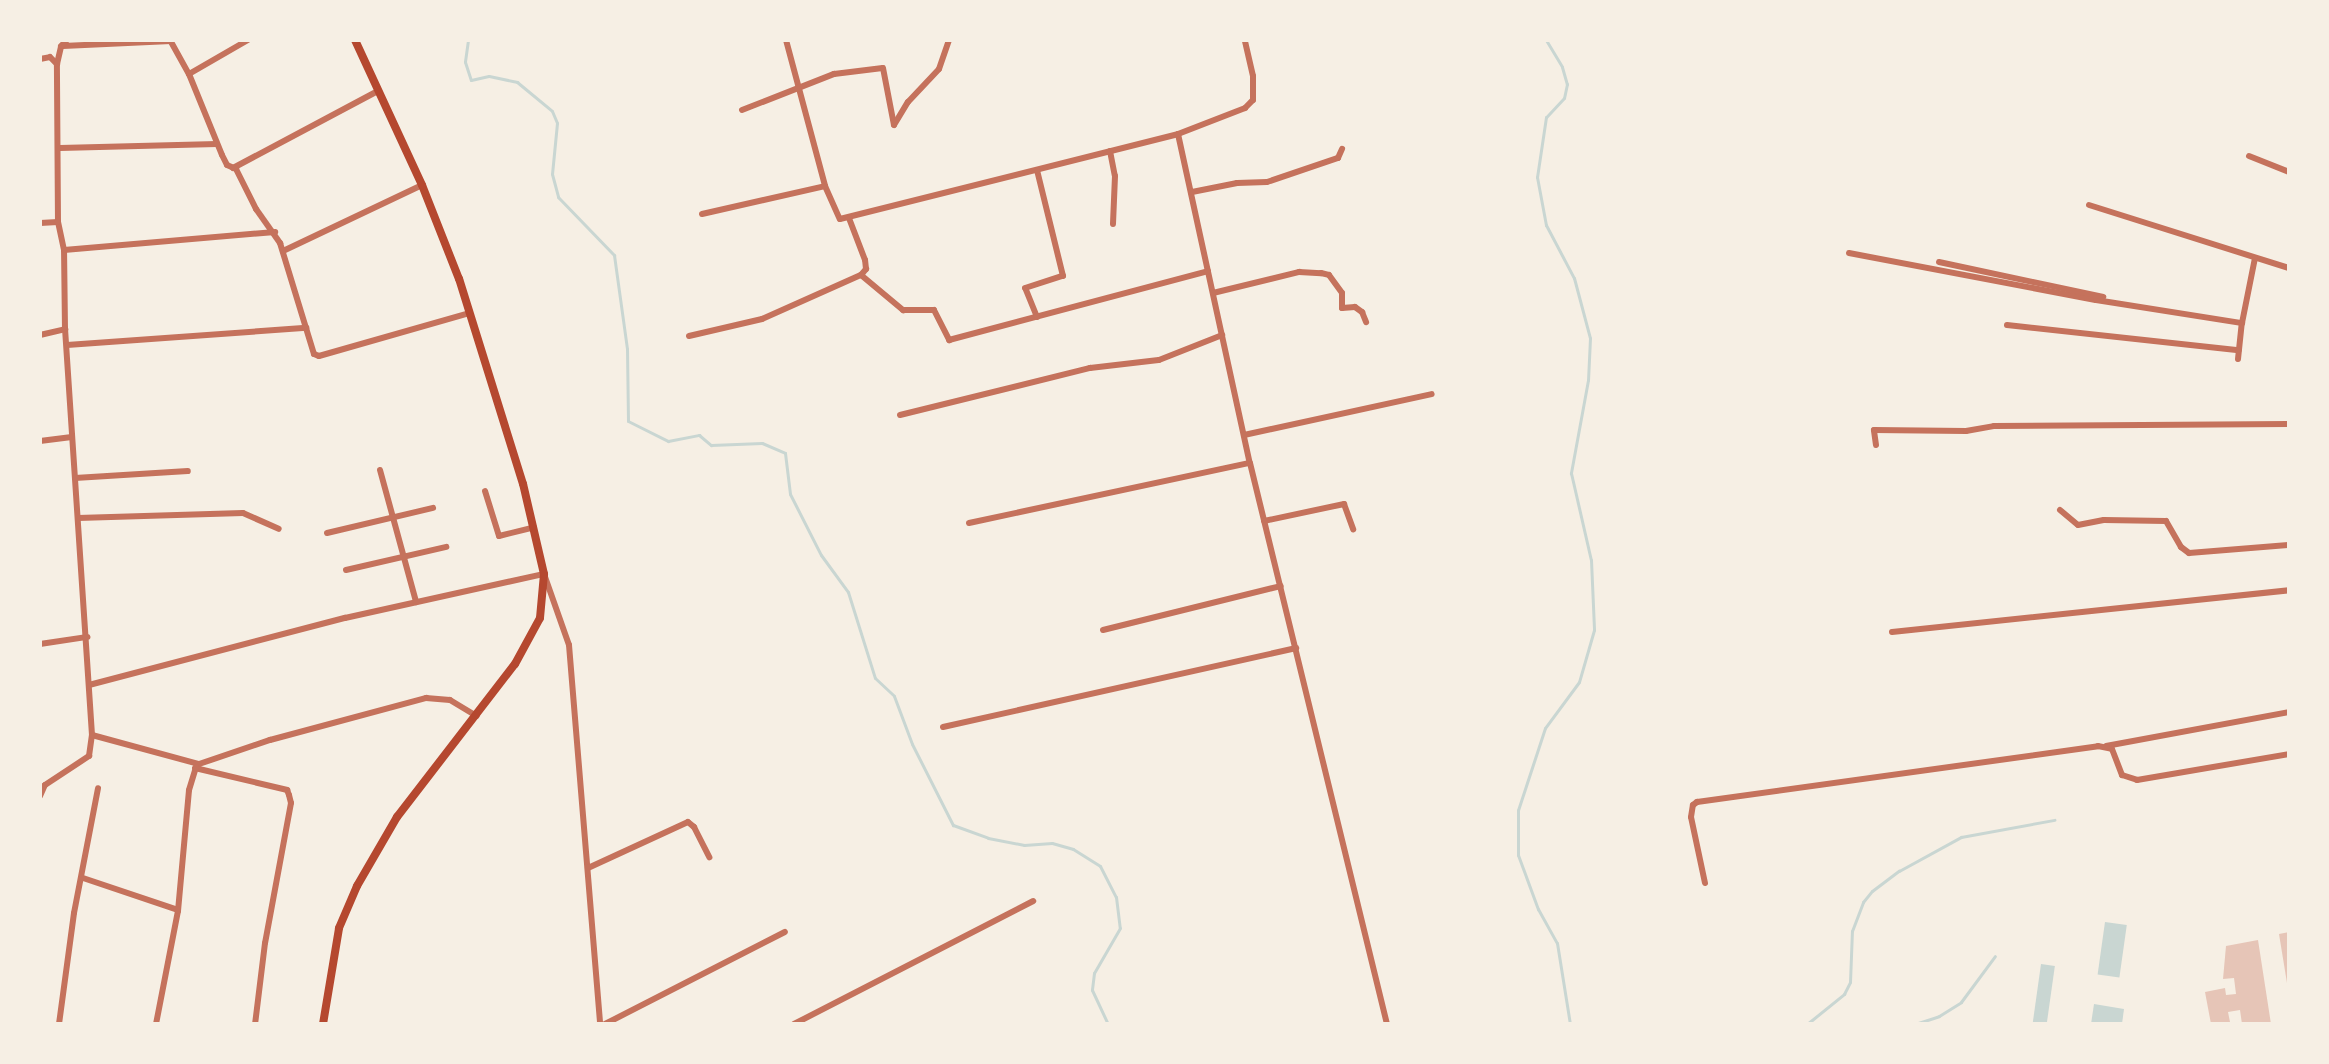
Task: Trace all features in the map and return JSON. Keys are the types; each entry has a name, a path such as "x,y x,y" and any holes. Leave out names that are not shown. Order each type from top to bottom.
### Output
{"main road":[{"path":"323,1024 339,928 357,886 397,817 515,664 540,618 544,574 534,527 470,313 422,185 355,40"}],"street":[{"path":"40,796 42,783 89,756 92,735 65,329 64,250 58,222 60,148 57,64 61,46 67,40"},
{"path":"189,74 248,40"},
{"path":"786,40 825,186 840,219 1178,134 1245,108 1253,100 1245,40"},
{"path":"742,110 834,74 883,68 894,125 908,102 939,69 949,40"},
{"path":"61,46 171,41 189,74 219,147"},
{"path":"40,59 50,57 57,64"},
{"path":"233,168 378,91"},
{"path":"1178,134 1250,463 1387,1024"},
{"path":"60,148 216,142 256,209 275,232 314,354 319,356 470,313"},
{"path":"1192,192 1237,183 1267,182 1338,158 1342,149"},
{"path":"1110,151 1115,176 1113,224"},
{"path":"2249,156 2289,172"},
{"path":"1037,170 1063,276 1025,288 1037,317"},
{"path":"283,251 422,185"},
{"path":"702,214 825,186"},
{"path":"2089,205 2289,268"},
{"path":"689,336 762,319 861,275 866,269 865,260 849,218"},
{"path":"40,223 58,222"},
{"path":"64,250 275,232"},
{"path":"1849,253 2242,323"},
{"path":"2238,359 2255,258"},
{"path":"1939,262 2110,300"},
{"path":"861,275 903,310 934,310 949,340 1208,271"},
{"path":"1213,293 1299,272 1321,273 1329,275 1342,293 1342,308 1355,307 1362,312 1366,322"},
{"path":"2007,325 2239,350"},
{"path":"67,345 306,328"},
{"path":"40,335 65,329"},
{"path":"900,415 1090,368 1159,360 1222,335"},
{"path":"1244,435 1432,394"},
{"path":"1876,445 1874,430 2289,424"},
{"path":"40,441 72,437"},
{"path":"969,523 1250,463"},
{"path":"380,470 416,602"},
{"path":"75,478 188,471"},
{"path":"485,491 499,536 534,527"},
{"path":"1264,521 1344,504 1353,529"},
{"path":"327,533 433,508"},
{"path":"2060,510 2078,525 2104,520 2166,521 2181,547 2189,553 2289,545"},
{"path":"78,518 243,513 279,529"},
{"path":"346,570 446,547"},
{"path":"89,685 416,602 544,574 569,645 603,1024 785,932"},
{"path":"1103,630 1281,586"},
{"path":"1892,632 2289,590"},
{"path":"40,644 87,637"},
{"path":"943,727 1296,648"},
{"path":"197,766 270,740 426,698 450,700 477,716"},
{"path":"1705,883 1691,817 1693,805 1697,802 2106,746 2289,712"},
{"path":"92,735 287,790 291,803 265,943 255,1024"},
{"path":"2106,746 2115,755 2122,775 2130,780 2289,754"},
{"path":"156,1024 178,910 189,790 197,766"},
{"path":"59,1024 98,788"},
{"path":"588,868 688,822 694,827 709,857"},
{"path":"83,878 178,910"},
{"path":"794,1024 1033,901"}],"shaded area":[{"path":"2105,922 2127,925 2119,978 2098,974"},
{"path":"2041,964 2055,966 2047,1024 2033,1024"},
{"path":"2094,1004 2124,1009 2122,1024 2091,1024"}],"building":[{"path":"2289,932 2289,983 2287,983 2279,934"},
{"path":"2258,940 2271,1024 2242,1024 2240,1010 2228,1012 2230,1022 2211,1024 2205,992 2225,988 2226,995 2236,994 2234,978 2223,979 2226,946"}],"waterway":[{"path":"468,40 465,62 471,80 489,76 517,82 552,111 557,123 552,174 558,197 614,255 627,349 628,421 668,441 699,435 711,445 762,443 785,453 790,494 821,555 848,592 875,678 894,696 912,744 953,825 988,838 1024,845 1052,843 1073,849 1100,866 1116,897 1120,928 1094,973 1092,990 1108,1024"},
{"path":"1546,40 1562,67 1567,84 1564,98 1546,117 1537,177 1546,225 1574,278 1590,338 1588,380 1571,473 1591,560 1594,630 1579,682 1545,728 1518,810 1518,855 1538,909 1557,943 1570,1024"},
{"path":"1807,1024 1844,994 1850,982 1852,931 1863,902 1872,891 1899,871 1961,837 2054,820"},
{"path":"1915,1024 1939,1016 1961,1002 1995,956"}]}
